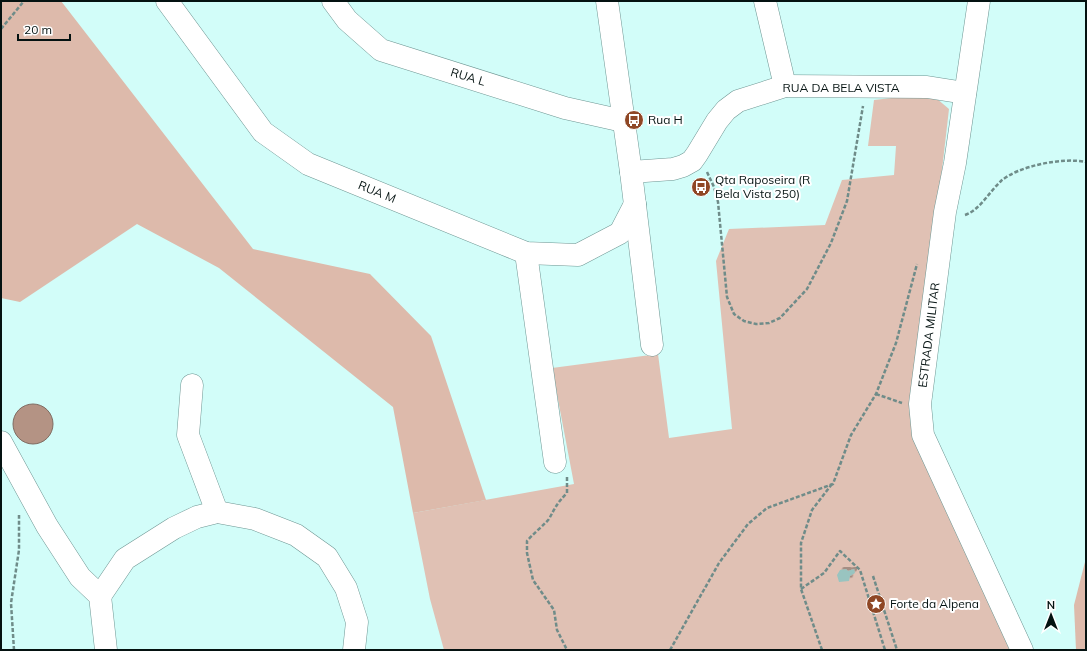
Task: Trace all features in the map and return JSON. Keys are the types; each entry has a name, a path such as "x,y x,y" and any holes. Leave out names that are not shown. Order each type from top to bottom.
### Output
{"street":[{"name":"RUA M","path":"166,1 263,132 308,164 526,253 578,255 620,233 635,204"},
{"name":"RUA L","path":"333,1 347,20 381,50 565,108 623,121"},
{"path":"607,1 631,172 652,344"},
{"path":"765,1 785,86"},
{"name":"ESTRADA MILITAR","path":"979,1 945,212 921,409 923,435 1022,650"},
{"name":"RUA DA BELA VISTA","path":"631,172 673,169 692,161 717,121 726,110 738,100 785,86 864,88 927,87 965,93"},
{"path":"526,253 561,469"},
{"path":"192,385 188,436 217,512"},
{"path":"1,442 47,526 80,577 100,596 106,650"},
{"path":"100,596 125,559 174,528 197,517 217,512 256,519 296,535 327,557 346,588 357,622 354,650"}],"path":[{"path":"1,29 24,1"},
{"path":"697,154 714,187 718,202 726,297 734,314 744,321 756,324 769,323 780,318 807,288 831,243 847,201 863,111 864,88"},
{"path":"945,212 960,216 972,212 1002,180 1026,167 1075,159 1086,162"},
{"path":"822,650 801,589 801,543 812,510 833,484 851,435 876,394 896,343 918,260"},
{"path":"876,394 921,409"},
{"path":"561,469 566,493 556,503 549,520 527,541 527,553 533,580 554,610 557,630 567,650"},
{"path":"670,650 719,563 748,524 767,508 833,484"},
{"path":"14,650 11,603 18,550 19,510"},
{"path":"801,589 824,573 840,551 860,570 886,650"},
{"path":"873,576 897,650"}],"shaded area":[{"path":"1,1 61,1 253,249 370,274 431,336 486,500 413,513 393,407 219,268 137,224 20,302 1,298"},
{"path":"918,95 936,98 949,109 912,431 1012,650 444,650 430,599 413,513 574,484 552,368 658,354 669,438 732,429 716,261 729,229 825,225 842,180 894,175 896,146 868,146 874,100"},
{"path":"37,404 44,407 50,413 53,424 52,432 44,441 37,444 29,444 22,441 14,432 13,420 16,413 25,405"},
{"path":"1086,558 1086,650 1076,650 1074,605"}],"building":[{"path":"846,569 848,571 854,569 855,573 850,576 849,581 839,582 837,575 840,570"}],"place":[{"name":"Rua H","path":"634,120"},
{"name":"Qta Raposeira (R Bela Vista 250)","path":"701,187"},
{"name":"Forte da Alpena","path":"876,604"}]}
